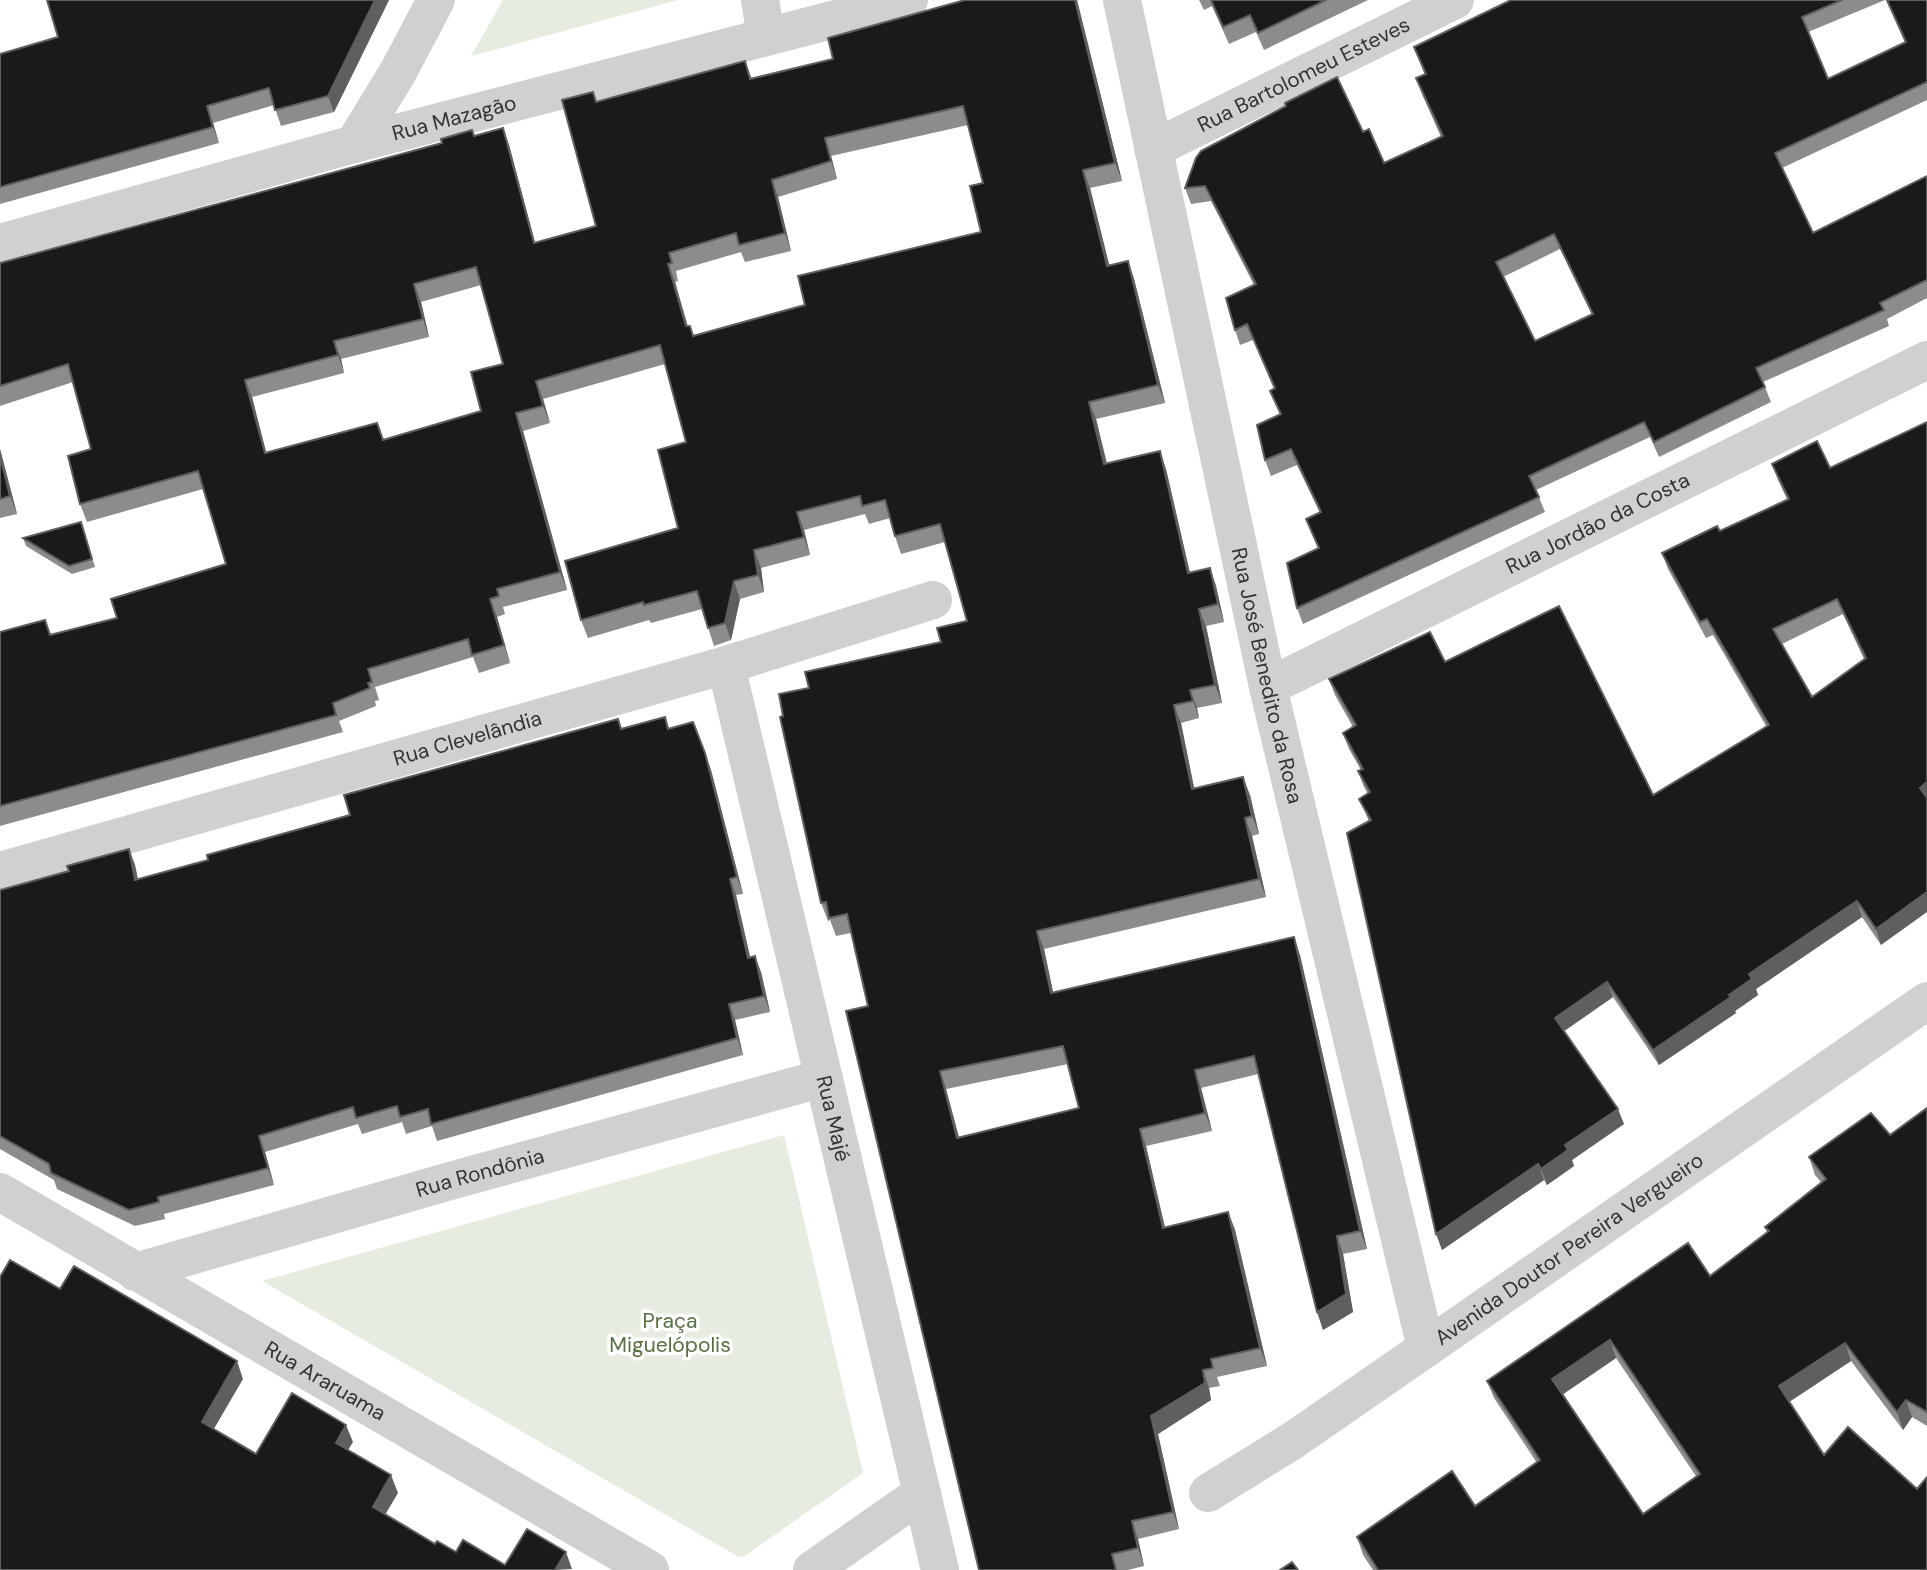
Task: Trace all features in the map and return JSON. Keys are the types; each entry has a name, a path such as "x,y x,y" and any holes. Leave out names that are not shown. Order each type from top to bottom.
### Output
{"street":[{"path":"354,144 398,72 436,0"},
{"path":"760,0 766,37"},
{"name":"Rua Mazagão","path":"0,243 354,144 909,0"},
{"name":"Rua José Benedito da Rosa","path":"1122,0 1268,687 1426,1349"},
{"name":"Rua Bartolomeu Esteves","path":"1153,149 1455,0"},
{"name":"Rua Jordão da Costa","path":"1268,687 1927,360"},
{"name":"Rua Clevelândia","path":"0,871 726,665 933,600"},
{"name":"Rua Majé","path":"726,665 940,1570"},
{"name":"Avenida Doutor Pereira Vergueiro","path":"1208,1493 1296,1439 1927,1001"},
{"name":"Rua Rondônia","path":"135,1272 450,1181 824,1078"},
{"name":"Rua Araruama","path":"0,1192 650,1570"},
{"path":"812,1570 922,1493"}],"green space":[{"path":"503,0 678,0 471,56"},
{"name":"Praça Miguelópolis","path":"784,1135 863,1473 743,1557 737,1556 262,1281"}],"building":[{"path":"47,0 375,0 328,96 275,110 269,88 207,106 213,127 0,187 0,54 58,37"},
{"path":"965,0 1075,0 1115,163 1083,170 1107,266 1128,261 1158,385 1089,402 1104,464 1160,451 1188,573 1210,568 1218,604 1199,609 1215,685 1190,690 1193,701 1174,705 1192,789 1243,777 1252,816 1245,818 1259,879 1037,931 1051,993 1294,937 1360,1231 1337,1236 1346,1294 1317,1312 1254,1056 1195,1070 1205,1113 1140,1129 1163,1228 1228,1212 1260,1348 1211,1359 1213,1368 1203,1370 1205,1383 1151,1416 1173,1512 1132,1521 1138,1548 1112,1554 1116,1570 979,1570 846,1011 868,1006 847,914 829,918 826,902 821,903 780,717 783,716 779,694 809,688 805,672 941,642 937,628 967,621 940,524 895,536 885,500 862,506 860,496 797,512 804,537 754,550 758,575 734,581 725,623 708,628 697,591 644,605 643,602 581,620 565,561 678,528 658,450 686,442 660,345 536,381 543,406 516,413 560,572 497,589 499,596 490,599 504,645 472,655 468,639 368,669 372,682 368,683 370,688 333,703 336,715 0,806 0,632 45,620 50,635 117,618 111,599 226,564 198,471 80,504 68,456 91,449 68,364 0,386 0,263 442,143 441,139 472,130 474,136 503,128 534,243 596,226 562,100 593,92 596,102 745,61 750,79 833,59 828,38","holes":["963,106 983,183 970,186 981,232 798,276 805,305 693,336 690,326 686,326 668,264 672,263 669,253 736,233 739,245 785,233 772,180 831,161 825,138","476,267 503,364 471,372 481,411 383,440 377,423 265,453 245,380 338,355 334,341 423,319 414,284","1063,1046 1079,1108 957,1138 940,1071"]},
{"path":"1211,0 1326,0 1258,33 1250,15 1223,27"},
{"path":"1511,0 1842,0 1802,17 1828,79 1906,42 1887,0 1927,0 1927,82 1775,153 1813,233 1927,176 1927,280 1880,303 1884,310 1756,368 1765,387 1654,442 1644,422 1529,476 1539,497 1297,608 1287,563 1319,548 1306,519 1321,512 1291,449 1265,460 1257,425 1281,414 1270,391 1275,388 1247,324 1235,330 1226,298 1256,284 1205,186 1185,188 1201,151 1337,77 1363,132 1369,129 1384,163 1443,136 1416,78 1426,74 1414,47","holes":["1554,234 1593,314 1535,341 1496,262"]},
{"path":"1927,422 1927,782 1920,788 1927,798 1927,892 1876,929 1857,901 1749,974 1752,979 1729,995 1731,997 1653,1050 1607,982 1555,1018 1618,1109 1565,1145 1568,1150 1541,1169 1538,1164 1436,1234 1347,833 1371,820 1359,799 1370,792 1358,771 1363,769 1343,733 1356,725 1329,679 1430,632 1445,662 1559,606 1653,795 1769,725 1707,619 1700,622 1662,553 1717,526 1720,531 1789,499 1772,464 1817,441 1830,468","holes":["1837,599 1866,658 1812,697 1773,629"]},
{"path":"0,456 10,496 0,499"},
{"path":"81,522 92,559 69,566 23,538"},
{"path":"665,717 668,729 693,722 705,753 737,877 730,879 748,958 755,956 764,996 729,1004 737,1038 431,1124 428,1109 400,1117 397,1106 356,1118 353,1107 259,1136 268,1168 158,1197 159,1202 129,1210 51,1173 49,1164 0,1136 0,890 69,871 67,866 129,849 135,880 208,860 207,855 350,815 344,795 618,719 621,729"},
{"path":"1927,1108 1927,1412 1906,1400 1897,1412 1845,1343 1779,1386 1824,1455 1848,1427 1917,1489 1927,1477 1927,1570 1378,1570 1357,1537 1452,1471 1475,1506 1540,1460 1487,1381 1688,1243 1710,1276 1769,1231 1765,1227 1826,1179 1809,1157 1871,1113 1890,1135","holes":["1610,1340 1700,1474 1643,1514 1552,1379"]},
{"path":"10,1260 60,1289 74,1266 237,1361 202,1422 256,1454 292,1393 346,1425 336,1443 391,1475 373,1507 435,1544 437,1541 456,1552 463,1540 505,1565 527,1529 566,1552 555,1570 0,1570 0,1277"},
{"path":"1292,1562 1298,1570 1280,1570"}]}
